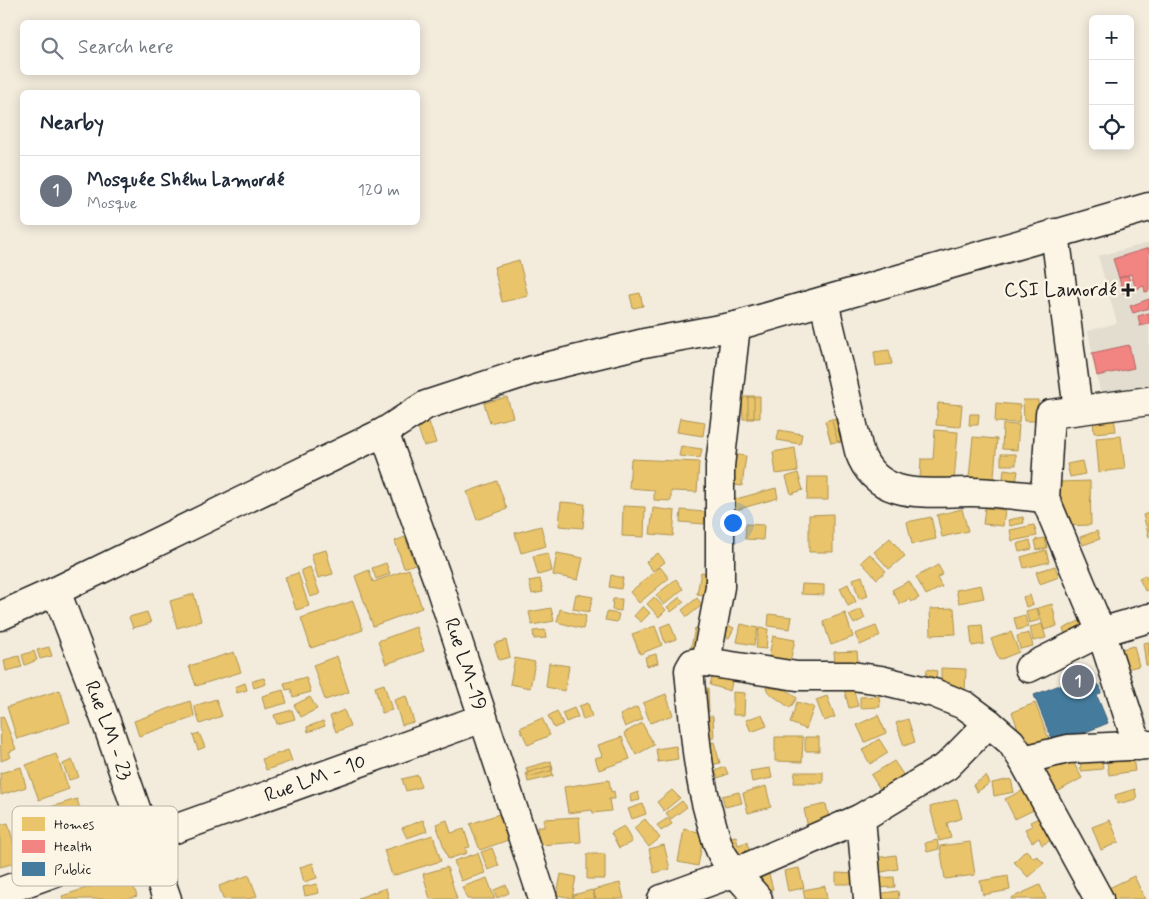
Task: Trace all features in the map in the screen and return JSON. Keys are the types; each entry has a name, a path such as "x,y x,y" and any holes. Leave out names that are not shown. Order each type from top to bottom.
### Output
{"street":[{"path":"0,616 56,591 384,432 426,405 476,387 580,358 644,343 736,326 1149,207"},
{"path":"1055,233 1078,410"},
{"path":"824,302 859,451 866,469 875,478 895,488 921,493 972,492 1045,498"},
{"path":"706,662 720,587 720,466 736,326"},
{"path":"1023,760 1068,749 1143,745 1101,632 1045,498 1050,414 1149,401"},
{"name":"Rue LM-19","path":"384,432 438,580 543,899"},
{"name":"Rue LM - 23","path":"56,591 136,806"},
{"path":"1030,668 1101,632 1149,618"},
{"path":"758,899 736,872 720,848 698,768 689,670 695,662 797,676 852,676 881,680 934,693 966,706 1011,742 1023,760 1099,899"},
{"name":"Rue LM - 10","path":"178,828 484,718"},
{"path":"662,899 694,894 736,872 861,818 947,766 989,723"},
{"path":"861,818 868,899"},
{"name":"Rue LM - 10","path":"0,892 17,886"},
{"name":"Rue LM - 23","path":"163,886 167,899"}],"shaded area":[{"name":"CSI Lamordé","path":"1149,243 1149,392 1102,401 1088,331 1117,323 1098,256"}],"building: Homes":[{"path":"519,260 528,296 502,302 494,267"},
{"path":"640,293 643,306 633,308 630,295"},
{"path":"889,350 892,364 876,366 874,352"},
{"path":"748,396 760,396 760,418 748,418"},
{"path":"507,397 513,417 490,423 484,403"},
{"path":"742,397 754,397 754,419 743,419"},
{"path":"1023,400 1038,400 1039,421 1024,421"},
{"path":"938,403 962,405 960,427 936,425"},
{"path":"996,403 1020,405 1019,423 995,422"},
{"path":"970,414 979,414 978,425 969,425"},
{"path":"1114,417 1116,431 1094,433 1093,419"},
{"path":"680,418 705,422 703,436 677,432"},
{"path":"835,418 841,441 831,443 825,421"},
{"path":"841,418 847,440 838,443 832,421"},
{"path":"429,422 436,443 424,446 417,425"},
{"path":"1003,424 1019,425 1017,450 1002,449"},
{"path":"779,430 802,434 800,444 777,440"},
{"path":"935,430 958,432 954,482 920,479 921,459 933,459"},
{"path":"1121,436 1125,469 1099,472 1096,438"},
{"path":"973,437 997,439 993,490 968,488"},
{"path":"681,446 702,449 700,458 679,456"},
{"path":"795,448 798,471 776,474 773,452"},
{"path":"731,454 746,456 742,486 727,484"},
{"path":"1001,454 1016,454 1016,465 1001,465"},
{"path":"631,459 699,462 697,492 671,491 671,501 654,500 654,490 629,488"},
{"path":"1082,461 1085,474 1070,477 1067,464"},
{"path":"1004,469 1018,471 1015,489 1002,488"},
{"path":"798,473 803,490 791,494 786,477"},
{"path":"808,477 828,477 828,500 807,500"},
{"path":"497,481 507,509 477,520 467,492"},
{"path":"1090,481 1091,525 1059,526 1058,482"},
{"path":"776,488 778,498 732,511 729,501"},
{"path":"561,502 585,504 583,528 559,526"},
{"path":"623,506 645,507 644,537 622,536"},
{"path":"653,508 675,511 673,536 650,534"},
{"path":"985,508 1005,510 1003,526 983,524"},
{"path":"962,509 968,531 942,537 937,515"},
{"path":"681,510 705,512 704,524 680,522"},
{"path":"1149,513 1149,537 1143,515"},
{"path":"833,514 833,552 809,552 809,515"},
{"path":"931,517 936,539 912,544 907,522"},
{"path":"1023,517 1024,523 1010,526 1008,520"},
{"path":"746,524 764,525 763,540 745,539"},
{"path":"1034,525 1037,536 1012,541 1010,530"},
{"path":"541,526 546,546 521,553 515,533"},
{"path":"1097,531 1100,539 1083,545 1080,537"},
{"path":"405,537 415,564 404,568 395,541"},
{"path":"890,538 905,556 889,569 874,552"},
{"path":"1045,538 1047,548 1037,550 1035,540"},
{"path":"1030,540 1032,549 1019,552 1017,544"},
{"path":"326,550 333,574 318,578 311,554"},
{"path":"1046,550 1049,562 1024,568 1021,557"},
{"path":"548,553 552,571 538,575 533,556"},
{"path":"557,553 583,558 578,580 553,575"},
{"path":"658,553 665,562 653,571 646,562"},
{"path":"870,554 886,571 877,579 861,562"},
{"path":"386,563 390,574 376,579 372,568"},
{"path":"938,565 943,574 937,578 942,587 926,595 916,577"},
{"path":"1055,566 1059,577 1040,584 1036,572"},
{"path":"310,567 320,594 310,597 301,570"},
{"path":"660,567 669,578 639,603 630,592"},
{"path":"409,569 422,608 373,626 355,576 369,570 373,582"},
{"path":"701,572 713,574 710,596 697,594"},
{"path":"298,573 309,606 296,610 285,577"},
{"path":"611,575 623,578 621,589 609,587"},
{"path":"1145,575 1149,582 1149,589 1145,591 1139,578"},
{"path":"862,576 868,596 859,599 853,579"},
{"path":"540,579 543,592 532,594 529,581"},
{"path":"676,579 683,589 664,605 656,595"},
{"path":"909,581 919,598 911,602 909,599 900,604 892,590"},
{"path":"802,584 824,585 824,595 801,594"},
{"path":"848,584 856,602 848,606 840,588"},
{"path":"981,585 984,598 959,603 956,590"},
{"path":"194,594 201,621 177,628 170,601"},
{"path":"576,594 593,597 589,612 573,609"},
{"path":"1030,595 1033,605 1026,607 1023,597"},
{"path":"654,597 666,610 659,617 647,604"},
{"path":"680,597 684,602 671,612 667,607"},
{"path":"697,598 702,605 687,617 682,610"},
{"path":"613,599 622,599 621,611 612,610"},
{"path":"353,601 363,630 311,648 301,618"},
{"path":"1052,604 1057,626 1044,630 1038,608"},
{"path":"643,606 650,613 641,622 634,616"},
{"path":"551,608 554,621 532,625 529,612"},
{"path":"954,608 956,634 931,635 930,609"},
{"path":"1037,608 1040,620 1029,623 1026,611"},
{"path":"560,609 586,616 583,629 557,622"},
{"path":"861,609 865,618 854,624 849,615"},
{"path":"147,612 151,623 133,628 129,617"},
{"path":"607,612 619,614 617,622 605,620"},
{"path":"845,613 853,637 831,645 823,621"},
{"path":"769,614 792,617 790,629 768,626"},
{"path":"1025,615 1028,627 1017,630 1014,618"},
{"path":"1081,620 1086,631 1068,641 1063,629"},
{"path":"670,623 676,639 665,643 660,627"},
{"path":"725,624 734,628 729,638 721,634"},
{"path":"741,624 758,628 754,645 737,642"},
{"path":"1042,624 1046,638 1033,641 1030,627"},
{"path":"982,625 984,644 972,646 970,626"},
{"path":"655,626 662,645 640,654 632,634"},
{"path":"876,626 880,636 860,645 855,634"},
{"path":"416,627 424,651 386,664 378,641"},
{"path":"695,628 705,630 700,654 690,652"},
{"path":"759,628 768,629 766,649 756,648"},
{"path":"545,630 546,638 534,639 533,631"},
{"path":"1011,632 1019,652 999,660 991,639"},
{"path":"1029,633 1033,646 1020,649 1017,636"},
{"path":"773,636 795,640 788,671 767,666"},
{"path":"506,640 510,657 499,660 494,644"},
{"path":"1149,642 1149,665 1146,665 1143,643"},
{"path":"1134,646 1139,666 1122,670 1117,650"},
{"path":"49,647 52,656 40,659 37,650"},
{"path":"34,651 37,660 25,665 22,655"},
{"path":"857,651 859,674 836,676 834,652"},
{"path":"234,652 241,672 196,686 189,666"},
{"path":"656,654 658,663 647,666 645,657"},
{"path":"19,656 22,667 6,671 4,660"},
{"path":"337,656 349,692 325,700 313,665"},
{"path":"515,658 535,662 530,688 510,684"},
{"path":"549,663 569,666 565,691 546,687"},
{"path":"941,668 966,669 965,691 941,690"},
{"path":"927,669 937,671 935,686 925,685"},
{"path":"713,673 733,678 730,691 710,685"},
{"path":"306,677 311,692 293,697 291,689 286,690 284,683"},
{"path":"264,678 266,684 254,688 252,681"},
{"path":"245,683 247,690 237,693 235,687"},
{"path":"384,684 392,710 382,713 375,687"},
{"path":"766,687 787,690 797,698 790,708 768,692"},
{"path":"853,687 858,706 849,708 844,689"},
{"path":"698,688 708,688 709,712 699,712"},
{"path":"60,690 70,722 17,739 7,707"},
{"path":"283,690 287,703 265,709 262,696"},
{"path":"733,692 745,693 744,715 733,715"},
{"path":"666,694 673,715 650,723 643,703"},
{"path":"406,696 414,722 402,725 394,700"},
{"path":"827,696 835,717 824,721 816,700"},
{"path":"879,696 880,707 860,708 860,697"},
{"path":"310,697 317,709 301,717 294,705"},
{"path":"216,699 222,716 200,724 194,706"},
{"path":"190,701 195,717 139,736 134,721"},
{"path":"797,702 814,707 806,729 790,723"},
{"path":"588,703 592,717 583,720 579,706"},
{"path":"1035,703 1049,739 1025,748 1012,712"},
{"path":"637,707 643,719 625,727 620,715"},
{"path":"574,708 578,717 566,722 562,713"},
{"path":"292,710 295,719 277,724 274,715"},
{"path":"344,710 350,726 336,732 330,716"},
{"path":"557,711 563,724 554,728 548,716"},
{"path":"762,714 767,726 751,732 746,720"},
{"path":"878,715 886,733 865,742 857,725"},
{"path":"3,716 16,749 9,752 11,757 1,761 0,717"},
{"path":"713,716 714,738 702,739 700,717"},
{"path":"542,718 550,735 528,745 520,728"},
{"path":"908,719 915,742 904,746 896,723"},
{"path":"323,721 325,726 308,732 307,727"},
{"path":"642,723 654,745 636,755 624,733"},
{"path":"199,733 205,747 198,750 193,735"},
{"path":"622,737 630,759 599,770 595,758 602,756 598,745"},
{"path":"775,737 803,737 802,762 775,761"},
{"path":"805,737 819,737 819,751 805,751"},
{"path":"879,739 888,753 870,764 862,750"},
{"path":"714,742 720,763 707,766 702,745"},
{"path":"676,746 678,759 658,762 656,749"},
{"path":"288,750 292,761 266,770 262,759"},
{"path":"1132,751 1135,771 1109,775 1106,755"},
{"path":"56,754 69,789 39,800 26,765"},
{"path":"1102,758 1103,769 1081,771 1080,759"},
{"path":"72,760 79,777 69,780 63,764"},
{"path":"1072,760 1082,778 1057,792 1042,765"},
{"path":"551,761 553,770 529,777 526,768"},
{"path":"894,761 908,782 885,797 871,775"},
{"path":"551,766 553,776 528,782 526,773"},
{"path":"21,767 26,787 1,795 0,773"},
{"path":"725,767 728,774 718,778 715,771"},
{"path":"770,768 772,778 752,782 750,771"},
{"path":"795,772 823,772 823,783 794,783"},
{"path":"418,775 421,787 406,791 402,779"},
{"path":"986,776 990,783 977,792 973,785"},
{"path":"1011,779 1014,792 994,796 992,783"},
{"path":"609,780 611,792 614,791 615,799 609,799 611,811 593,813 592,810 568,813 564,787"},
{"path":"766,786 771,807 748,813 743,793"},
{"path":"1028,788 1038,808 1015,819 1005,799"},
{"path":"1135,789 1137,799 1117,804 1115,795"},
{"path":"672,790 680,798 664,811 657,802"},
{"path":"638,792 640,800 631,802 630,795"},
{"path":"739,792 742,803 725,807 722,796"},
{"path":"77,799 79,806 54,806"},
{"path":"957,799 962,818 947,823 951,838 939,841 930,807"},
{"path":"682,801 687,807 671,819 666,813"},
{"path":"643,804 646,814 632,819 628,809"},
{"path":"826,804 830,822 808,828 804,809"},
{"path":"502,813 511,839 480,850 470,824"},
{"path":"1043,816 1055,838 1042,845 1039,838 1032,842 1025,829 1032,826 1030,822"},
{"path":"579,817 581,842 539,845 537,827 544,827 544,819"},
{"path":"668,818 672,824 661,831 657,825"},
{"path":"645,819 660,838 649,847 634,828"},
{"path":"423,820 427,831 407,838 402,828"},
{"path":"447,820 451,833 464,829 470,847 465,848 467,853 448,859 436,824"},
{"path":"1110,820 1119,842 1101,850 1092,827"},
{"path":"8,823 12,837 12,864 0,867 0,825"},
{"path":"624,826 632,842 619,848 611,833"},
{"path":"684,829 704,833 698,866 678,862"},
{"path":"433,835 441,861 392,876 384,850"},
{"path":"736,836 738,845 747,842 751,857 731,861 725,838"},
{"path":"937,840 939,849 927,852 925,843"},
{"path":"970,842 975,875 945,879 940,846"},
{"path":"664,845 670,869 654,873 649,849"},
{"path":"492,848 499,866 488,870 481,852"},
{"path":"1026,850 1034,858 1037,856 1044,863 1028,877 1014,862"},
{"path":"478,853 485,873 461,881 454,861"},
{"path":"587,854 605,854 605,879 587,879"},
{"path":"896,855 898,869 876,873 874,858"},
{"path":"313,863 317,878 304,882 300,867"},
{"path":"447,867 457,899 430,899 423,874"},
{"path":"799,868 804,888 788,891 784,871"},
{"path":"836,873 859,874 858,884 836,884"},
{"path":"561,874 576,877 572,898 557,895"},
{"path":"769,874 773,889 765,891 761,876"},
{"path":"249,875 257,896 249,899 223,899 219,886"},
{"path":"1008,876 1010,890 983,895 980,881"},
{"path":"1134,876 1145,899 1114,899 1109,888"},
{"path":"894,877 895,887 877,888 876,878"},
{"path":"487,878 495,899 467,899 462,887"},
{"path":"620,883 624,899 596,899 593,890"},
{"path":"317,884 319,893 305,896 303,887"},
{"path":"506,885 509,893 497,898 494,890"},
{"path":"1040,885 1046,899 1011,899 1011,898"},
{"path":"92,886 133,886 137,896 128,899 63,899 62,896"},
{"path":"825,886 827,899 805,899 803,890"},
{"path":"386,888 389,899 358,898"},
{"path":"592,890 595,899 574,899 573,895"},
{"path":"898,891 899,899 877,899 877,894"}],"building: Health":[{"path":"1149,248 1149,291 1145,292 1144,286 1136,289 1131,274 1119,278 1113,259"},
{"path":"1128,275 1133,291 1123,293 1119,278"},
{"path":"1149,299 1149,308 1133,313 1130,306"},
{"path":"1149,313 1149,324 1140,326 1138,316"},
{"path":"1129,345 1134,368 1097,376 1092,353"}],"building: Public":[{"path":"1088,674 1092,685 1097,684 1100,686 1101,693 1097,696 1108,723 1054,745 1034,695"}],"place":[{"name":"CSI Lamordé","path":"1128,290"},
{"name":"Mosquée Shéhu Lamordé","path":"1078,681"}]}
